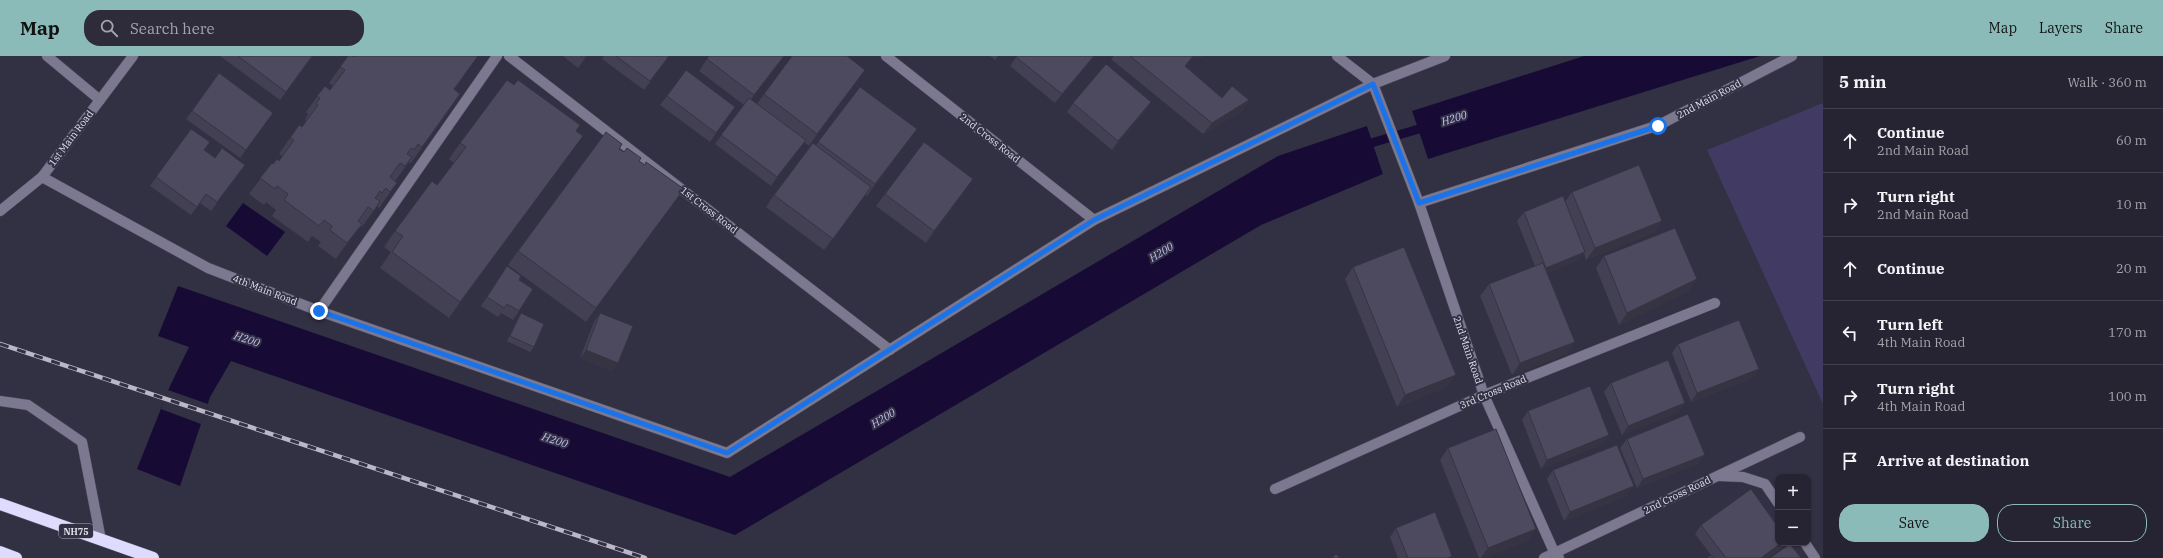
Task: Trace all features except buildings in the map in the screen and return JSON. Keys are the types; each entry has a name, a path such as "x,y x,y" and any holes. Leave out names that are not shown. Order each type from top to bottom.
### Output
{"highway":[{"name":"NH75","path":"0,504 153,558"},
{"path":"0,552 16,558"}],"street":[{"path":"46,56 100,100"},
{"name":"1st Main Road","path":"1,209 42,177 134,56"},
{"path":"319,311 497,56"},
{"name":"1st Cross Road","path":"509,56 890,350"},
{"name":"2nd Cross Road","path":"886,56 1094,220"},
{"path":"1337,56 1373,84"},
{"name":"4th Main Road","path":"42,177 208,268 319,311 727,453 1094,220 1373,84 1445,56"},
{"name":"2nd Main Road","path":"1419,203 1658,126 1792,56"},
{"name":"2nd Main Road","path":"1373,84 1419,203 1484,395 1557,556"},
{"name":"3rd Cross Road","path":"1275,489 1484,395 1715,303"},
{"path":"0,401 28,405 82,442 101,540"},
{"name":"2nd Cross Road","path":"1544,558 1557,556 1717,476 1800,437"},
{"path":"1717,476 1743,477 1765,484 1775,499"},
{"path":"1807,546 1816,558"}],"shaded area":[{"path":"1823,103 1823,404 1707,150"}],"water":[{"path":"1584,56 1760,56 1428,159 1412,111"},
{"path":"1367,126 1383,174 1261,225 735,535 231,361 210,397 180,486 137,469 170,386 189,347 158,336 178,286 730,477 1278,156"},
{"path":"243,203 285,232 267,256 226,226"}],"pier":[{"path":"1412,111 1428,159 1426,160 1410,112"},
{"path":"1369,125 1385,173 1383,174 1367,126"},
{"path":"168,390 208,404 201,424 161,409"}],"waterway":[{"name":"H200","path":"1361,146 1429,126"}],"railway":[{"path":"0,344 645,558"}],"route":[{"path":"319,311 727,453 1094,220 1373,84 1419,203 1658,126"}]}
